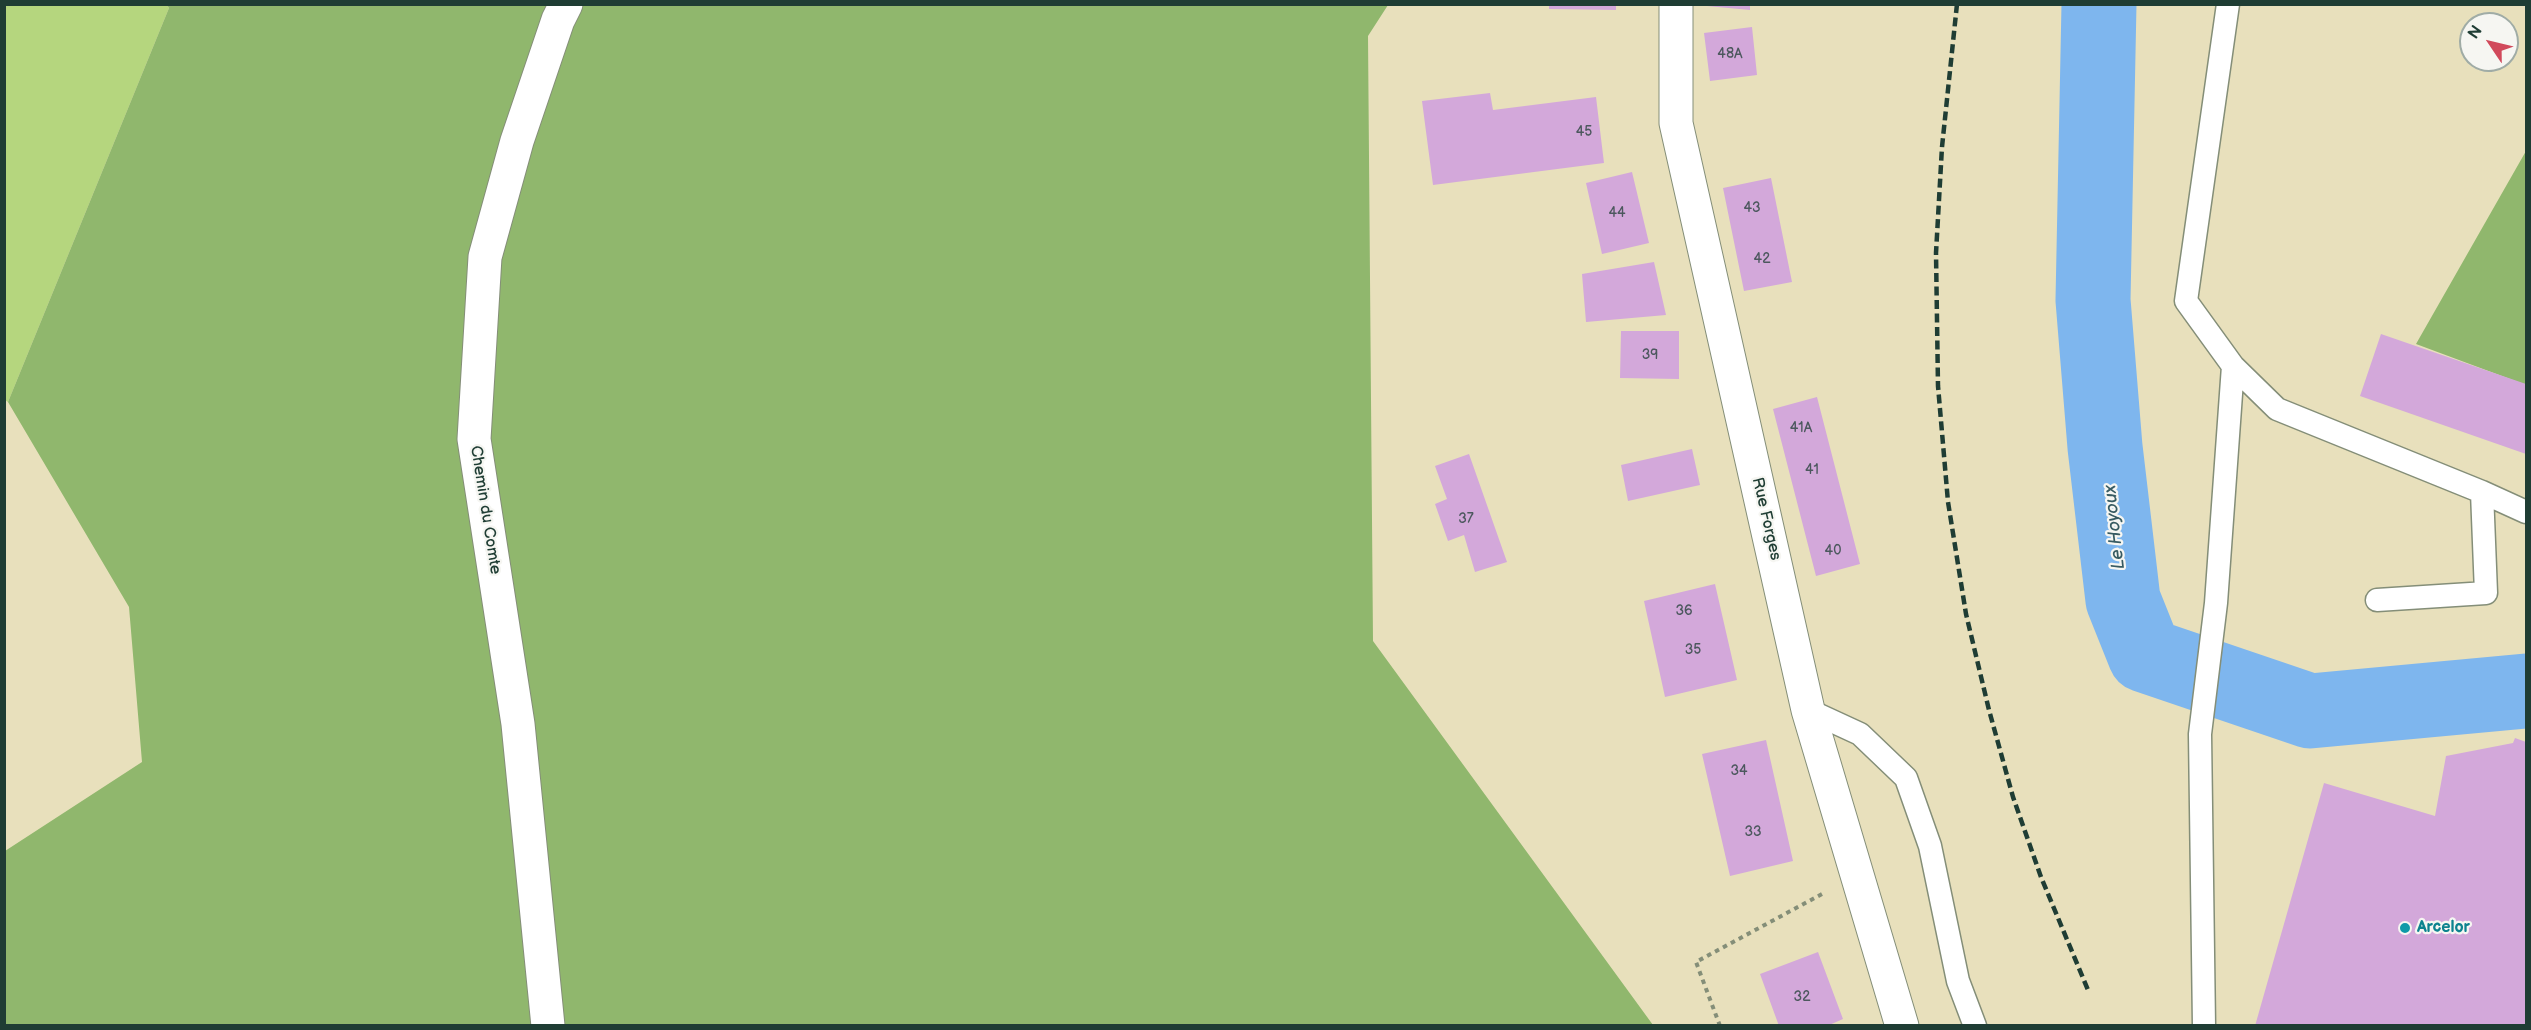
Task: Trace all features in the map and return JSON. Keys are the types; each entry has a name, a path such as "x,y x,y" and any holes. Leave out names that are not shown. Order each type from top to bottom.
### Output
{"main road":[{"name":"Chemin du Comte","path":"548,1026 518,724 474,439 485,257 517,141 558,20 566,4"},
{"name":"Rue Forges","path":"1676,4 1676,123 1808,710 1902,1026"}],"lane":[{"path":"2228,4 2186,300 2233,366 2277,409 2526,512"},
{"path":"2204,1026 2200,734 2216,603 2233,366"},
{"path":"2378,600 2486,593 2482,492"},
{"path":"1808,710 1860,734 1906,778 1930,846 1958,981 1975,1026"}],"path":[{"path":"1720,1026 1696,962 1857,875"}],"green space":[{"path":"5,5 167,5 169,8 8,402 5,400"},
{"path":"167,5 1388,5 1368,36 1373,641 1653,1025 5,1026 5,851 142,762 129,607 8,402 169,8"},
{"path":"2526,151 2526,385 2416,344"}],"building":[{"path":"1549,4 1616,4 1616,10 1549,9"},
{"path":"1707,4 1750,4 1750,10 1707,6"},
{"path":"1752,27 1757,75 1710,81 1704,33"},
{"path":"1490,93 1493,110 1596,97 1604,163 1433,185 1422,101"},
{"path":"1632,172 1649,243 1602,254 1586,183"},
{"path":"1771,178 1792,282 1744,291 1723,188"},
{"path":"1654,262 1666,315 1586,322 1582,274"},
{"path":"1621,331 1679,331 1679,379 1620,378"},
{"path":"2381,334 2526,384 2526,454 2360,396"},
{"path":"1817,397 1860,564 1816,576 1773,409"},
{"path":"1692,449 1700,485 1628,501 1621,465"},
{"path":"1469,454 1507,562 1475,572 1464,535 1448,541 1435,504 1447,499 1435,466"},
{"path":"1715,584 1737,680 1665,697 1644,601"},
{"name":"Arcelor","path":"2515,738 2526,742 2526,1026 2255,1026 2324,783 2435,816 2446,756 2513,743"},
{"path":"1766,740 1793,861 1730,876 1702,754"},
{"path":"1818,952 1843,1019 1827,1026 1779,1026 1760,974"}],"waterway":[{"name":"Le Hoyoux","path":"2099,4 2093,300 2105,447 2123,600 2145,655 2310,711 2526,691"}],"railway":[{"path":"1957,4 1942,147 1936,253 1938,386 1948,502 1966,614 2013,797 2041,877 2088,990"}],"place":[{"name":"Arcelor","path":"2405,928"}]}
